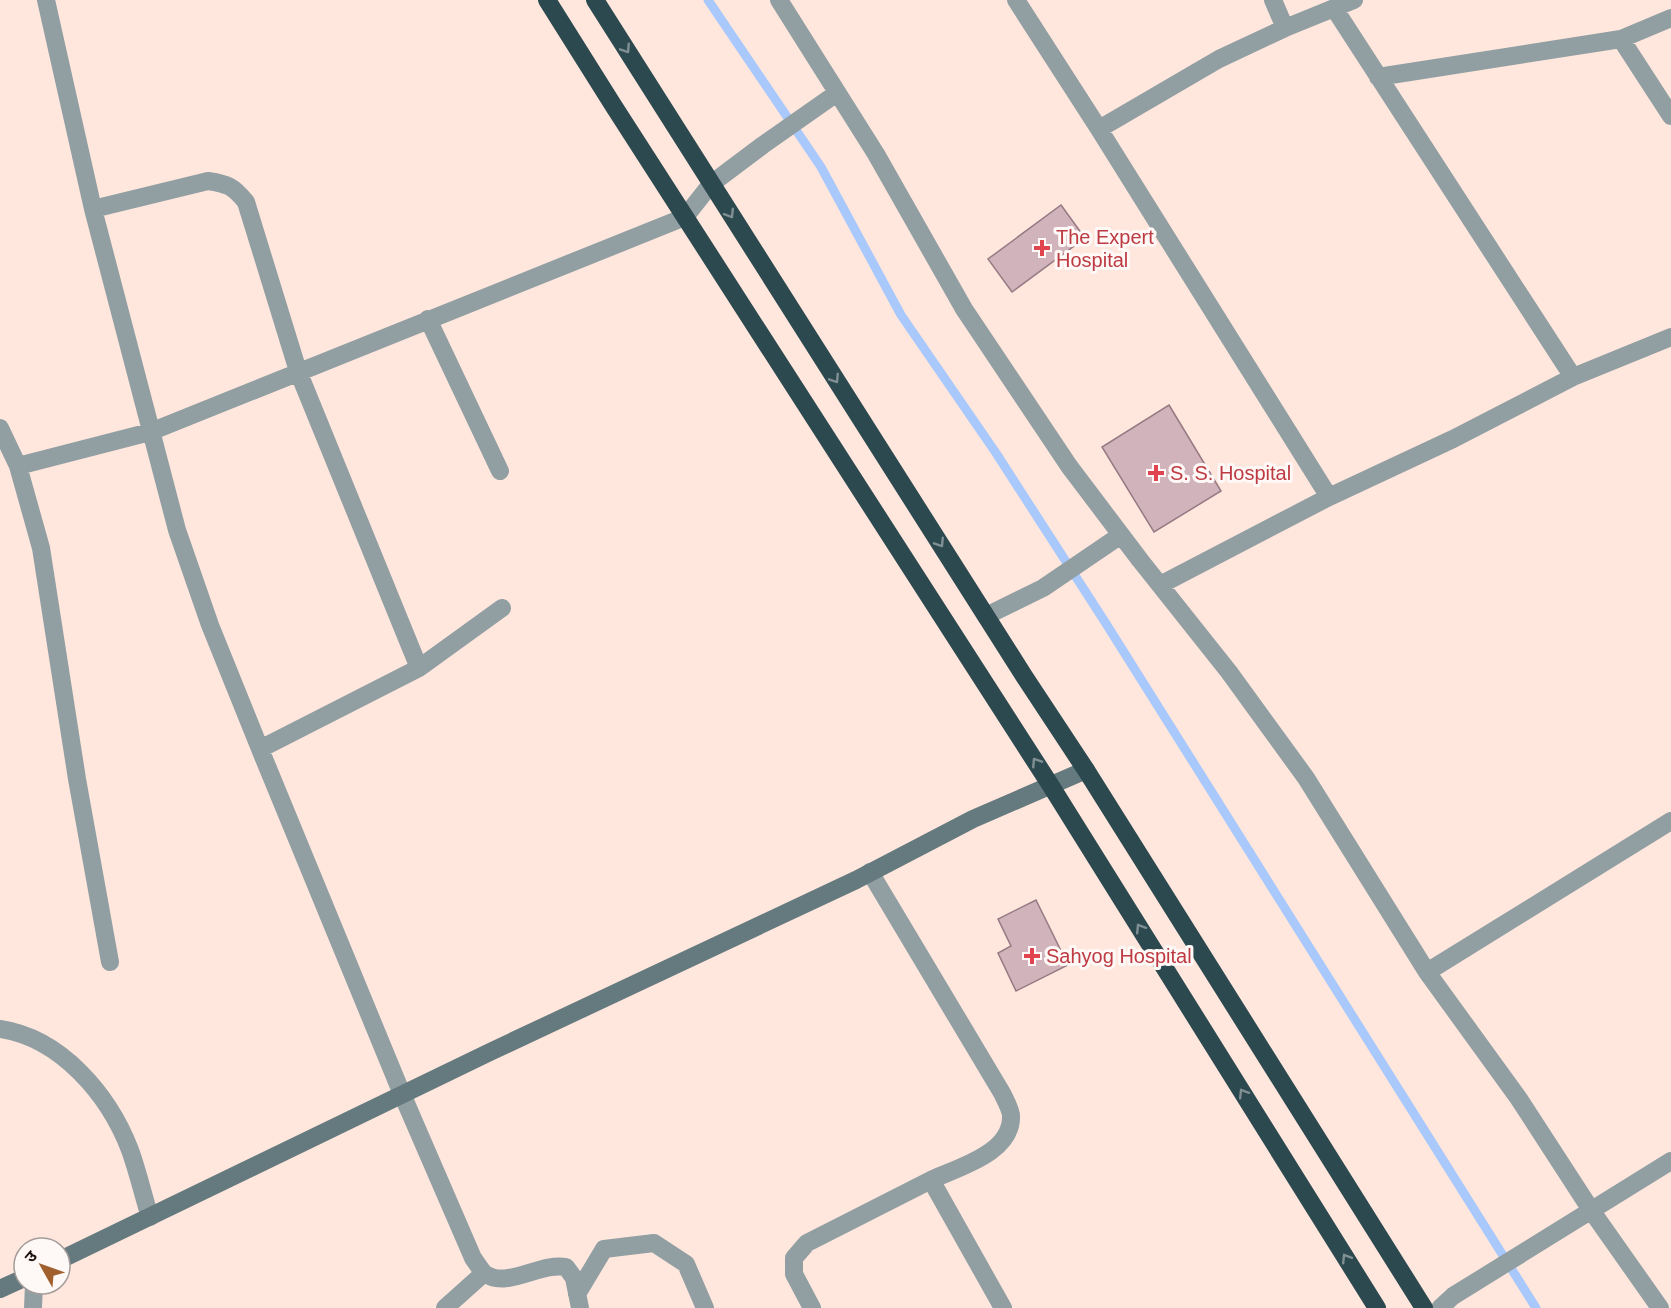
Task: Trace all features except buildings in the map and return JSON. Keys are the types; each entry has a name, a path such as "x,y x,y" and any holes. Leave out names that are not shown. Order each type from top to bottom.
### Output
{"highway":[{"path":"547,0 1051,786 1377,1308"},
{"path":"594,0 1086,770 1424,1308"}],"street":[{"path":"46,0 93,209 177,530 210,625 260,749 402,1094 473,1258 483,1273 497,1279 514,1277 554,1265 566,1267 574,1278 578,1301"},
{"path":"779,0 876,154 964,309 1069,466 1229,672 1306,778 1427,972 1519,1099 1660,1308"},
{"path":"1016,0 1329,497"},
{"path":"1273,0 1285,28"},
{"path":"1099,129 1219,59 1285,28 1354,0"},
{"path":"1334,8 1573,377"},
{"path":"1378,77 1621,39 1671,18"},
{"path":"1621,39 1671,116"},
{"path":"18,466 150,432 685,217 711,184 837,93"},
{"path":"93,209 208,181 226,183 237,190 246,202 298,371 419,668"},
{"path":"428,319 500,471"},
{"path":"1160,585 1329,497 1453,439 1573,377 1671,337"},
{"path":"0,428 18,466 41,548 77,779 110,962"},
{"path":"986,616 1043,588 1121,535"},
{"path":"260,749 419,668 502,608"},
{"path":"72,1254 402,1094 870,872 973,819 1086,770"},
{"path":"1427,972 1671,821"},
{"path":"812,1308 794,1274 794,1258 807,1244 931,1180 988,1154 1002,1142 1009,1131 1011,1113 996,1083 870,872"},
{"path":"0,1029 13,1031 39,1041 69,1062 95,1089 115,1118 129,1150 150,1216"},
{"path":"1447,1302 1537,1243 1671,1161"},
{"path":"931,1180 1003,1308"},
{"path":"578,1301 604,1249 654,1242 686,1264 705,1308"},
{"path":"445,1308 483,1273"}],"waterway":[{"path":"708,0 821,167 901,315 996,453 1105,622 1536,1308"}],"place":[{"name":"The Expert Hospital","path":"1042,248"},
{"name":"S. S. Hospital","path":"1156,473"},
{"name":"Sahyog Hospital","path":"1032,956"}]}
